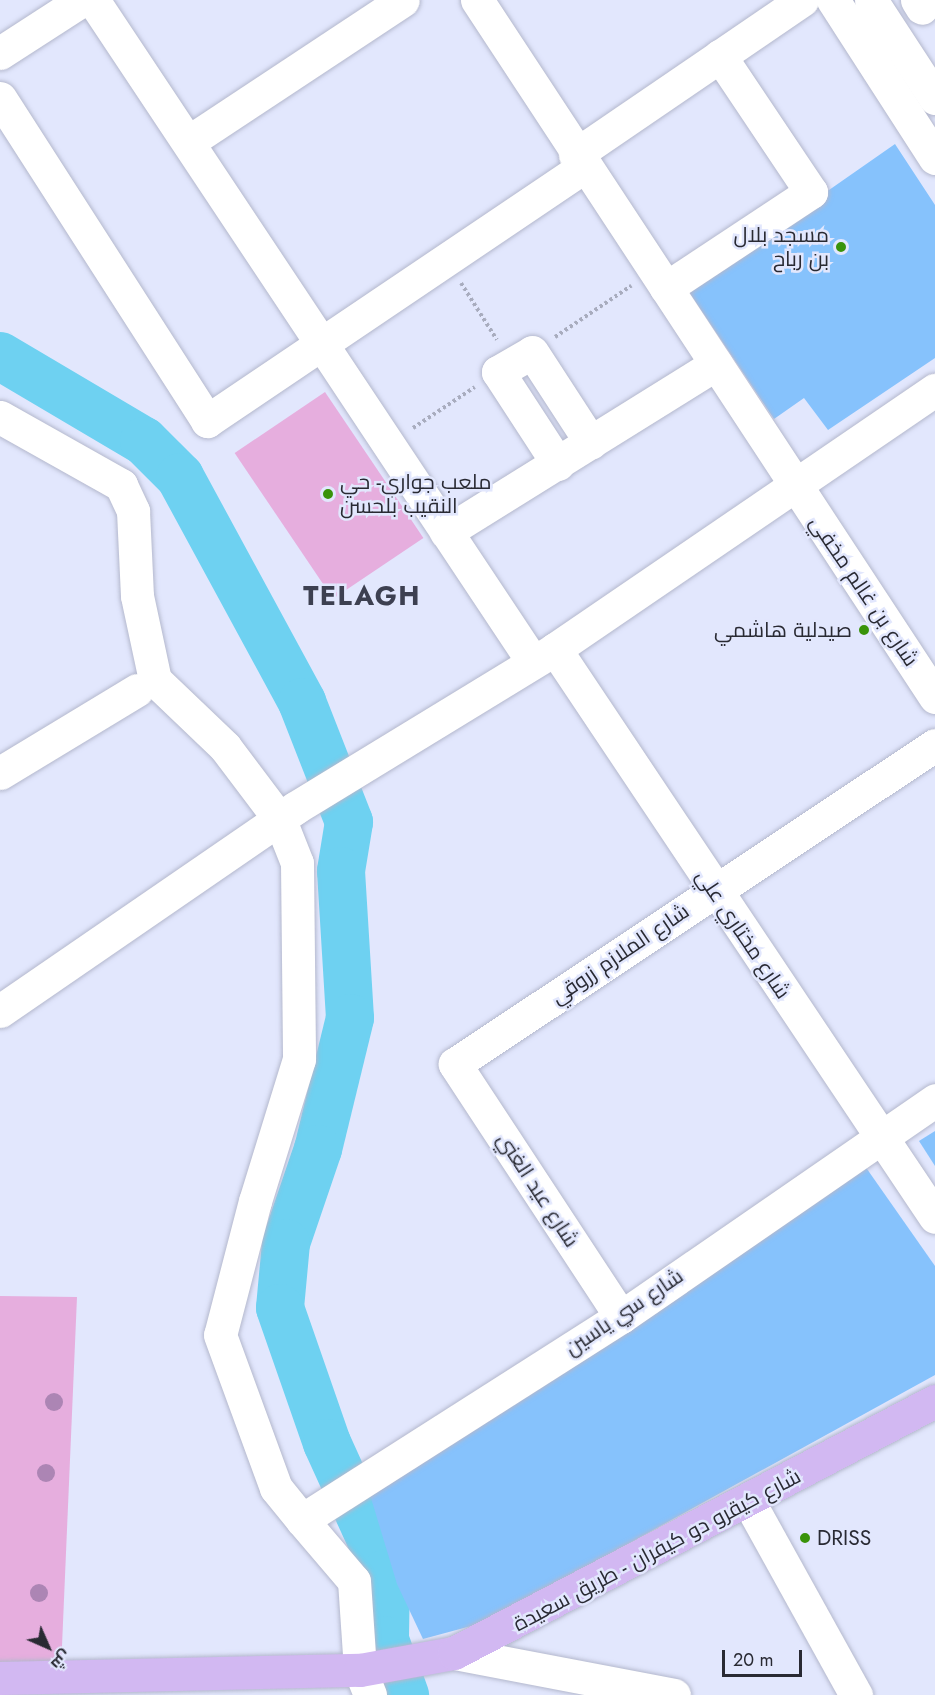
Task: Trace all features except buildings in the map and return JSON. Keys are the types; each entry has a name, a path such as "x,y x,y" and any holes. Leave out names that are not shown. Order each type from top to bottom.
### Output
{"main road":[{"name":"شارع كيقرو دو كيفران - طريق سعيدة","path":"0,1678 240,1684 366,1678 441,1657 749,1502 935,1401"}],"street":[{"path":"0,53 38,11 82,0"},
{"name":"شارع مختاري علي","path":"93,0 190,141 390,443 446,532 544,655 714,892 935,1217"},
{"path":"190,141 403,0"},
{"path":"0,98 207,421 324,343 579,161 720,56 802,0"},
{"path":"833,0 935,158"},
{"path":"871,0 935,98"},
{"name":"شارع بن غالم مخفي","path":"481,1 579,161 660,279 793,485 935,697"},
{"path":"660,279 811,192 720,56"},
{"path":"558,464 512,364 531,352 591,443"},
{"path":"446,532 716,364"},
{"path":"0,1011 288,814 544,655 935,390"},
{"path":"0,417 121,485 133,511 137,596 155,680 225,747 288,814 297,863 299,1059 255,1201 220,1335 276,1488 354,1581 366,1678"},
{"path":"0,773 137,690"},
{"name":"شارع الملازم زروقي","path":"455,1064 935,745"},
{"name":"شارع عيد الغني","path":"455,1064 621,1317"},
{"name":"شارع سي ياسين","path":"302,1520 362,1479 621,1317 935,1100"},
{"path":"749,1502 856,1695"},
{"path":"441,1657 674,1695"}],"path":[{"path":"455,273 512,364"},
{"path":"390,443 512,364 660,279"}],"shaded area":[{"name":"ملعب جواري- حي النقيب بلحسن","path":"325,392 423,538 333,599 235,453"},
{"path":"0,1296 77,1297 61,1669 0,1667"}],"waterway":[{"path":"0,356 144,441 180,477 302,702 349,822 341,871 350,1018 318,1149 286,1243 280,1308 327,1443 386,1573 385,1640 405,1695"}],"place":[{"name":"مسجد بلال بن رباح","path":"841,247"},
{"name":"ملعب جواري- حي النقيب بلحسن","path":"328,494"},
{"name":"صيدلية هاشمي","path":"864,630"},
{"name":"DRISS","path":"805,1538"}],"district":[{"name":"TELAGH","path":"362,596"}]}
